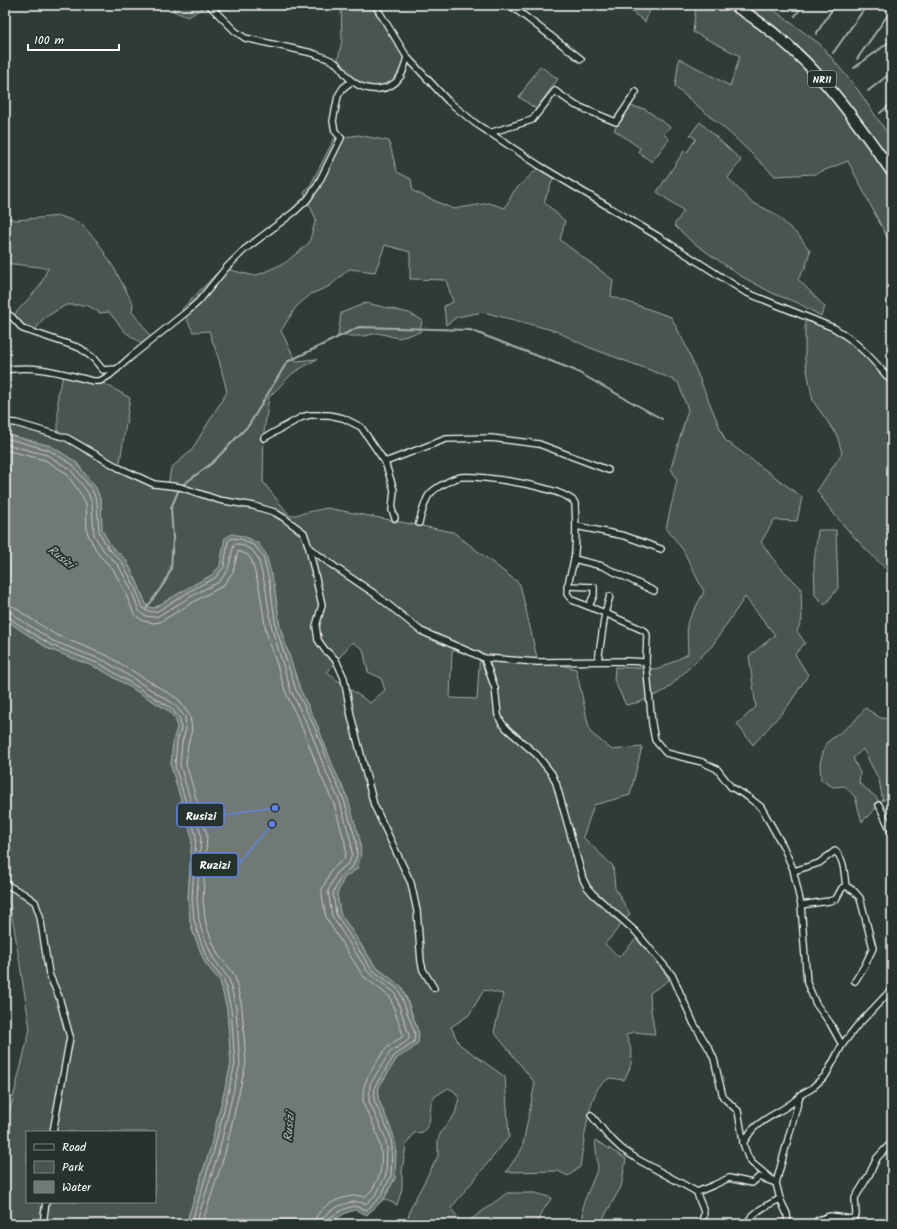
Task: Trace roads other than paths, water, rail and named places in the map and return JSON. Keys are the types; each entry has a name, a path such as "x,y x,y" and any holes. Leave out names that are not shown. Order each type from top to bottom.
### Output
{"highway":[{"name":"NR11","path":"733,5 776,34 803,59 861,128 892,172"}],"street":[{"path":"209,5 244,38 312,53 337,64 352,81 371,89 377,90 385,88 399,79 407,57"},
{"path":"375,5 407,57 448,102 475,123 540,166 659,237 745,292 834,328 844,334 855,342 892,382"},
{"path":"510,5 581,59"},
{"path":"5,370 32,368 42,369 93,381 100,381 110,375 199,301 226,268 244,250 294,212 311,194 324,174 341,138 335,131 333,121 338,96 343,88 352,81"},
{"path":"489,132 532,120 555,91 575,105 616,122 636,92"},
{"path":"5,312 23,329 60,340 80,348 93,358 103,370 117,369"},
{"path":"264,438 302,417 315,415 330,415 342,418 361,427 385,462 394,490 392,510 395,518"},
{"path":"5,422 16,423 67,438 119,468 154,484 180,487 218,500 254,506 274,512 304,534 310,548 322,605 316,626 318,640 325,650 336,660 344,678 351,716 374,805 410,883 417,911 421,962 434,988"},
{"path":"385,462 446,439 491,438 539,444 608,470"},
{"path":"419,524 428,495 442,485 459,477 516,482 573,499 575,502 576,526 574,559 567,586 567,594 570,598 642,630 647,634 646,662 652,724 655,740 666,753 712,766 721,774 731,787 756,803 765,813 783,846 794,871 801,905 806,983 816,1004 830,1023 842,1045"},
{"path":"576,526 625,536 661,549"},
{"path":"310,548 375,594 421,630 484,658 538,662 646,662"},
{"path":"574,559 602,566 654,591"},
{"path":"567,586 594,587 594,595 589,606"},
{"path":"598,661 605,613 610,596"},
{"path":"484,658 495,688 498,715 501,722 537,755 552,774 556,783 583,879 587,887 636,932 672,975 694,1024 714,1059 723,1097 738,1111 743,1143 748,1157 752,1164 776,1183"},
{"path":"878,805 892,833"},
{"path":"794,871 819,863 835,851 840,855 846,886 854,891 860,898 873,948 866,965 855,981"},
{"path":"5,882 7,885 35,902 40,916 49,974 59,997 70,1037 54,1131"},
{"path":"801,905 822,903 836,899 842,888 846,886"},
{"path":"743,1143 752,1130 771,1116 790,1105 826,1075 842,1045 856,1026 892,989"},
{"path":"788,1224 787,1214 780,1199 776,1183 800,1096"},
{"path":"590,1115 607,1135 622,1149 637,1159 697,1192"},
{"path":"815,1224 818,1220 830,1216 852,1219 856,1215 856,1198 877,1158 892,1142"},
{"path":"697,1192 729,1178 752,1183 759,1177 776,1183"},
{"path":"697,1192 698,1198 705,1212 703,1219 699,1224"},
{"path":"746,1224 752,1215 780,1199"},
{"path":"43,1224 46,1203"}],"water":[{"path":"5,434 51,446 76,462 96,488 101,501 102,530 111,546 126,560 147,607 154,608 212,575 220,566 225,538 232,534 243,536 258,543 266,554 274,584 280,627 300,689 318,727 334,769 348,799 360,840 361,856 357,869 344,878 337,894 340,913 375,966 402,987 419,1034 418,1043 411,1050 397,1058 379,1087 378,1098 393,1134 396,1147 395,1178 384,1199 367,1215 355,1210 346,1213 327,1224 186,1224 210,1149 231,1064 227,1009 220,981 205,963 190,920 188,898 192,837 171,766 173,741 177,728 176,720 169,711 100,669 49,649 5,618"}],"waterway":[{"path":"795,16 803,5"},
{"path":"816,34 835,5"},
{"path":"833,53 867,5"},
{"path":"886,5 892,8"},
{"path":"857,59 892,9"},
{"path":"854,68 892,40"},
{"path":"868,91 892,72"},
{"path":"880,113 892,103"},
{"path":"146,609 165,582 171,569 173,538 171,508 180,487 212,463 249,425 287,362 359,327 470,330 574,370 662,419"}],"place":[{"name":"Rusizi","path":"275,808"},
{"name":"Ruzizi","path":"272,824"}]}
